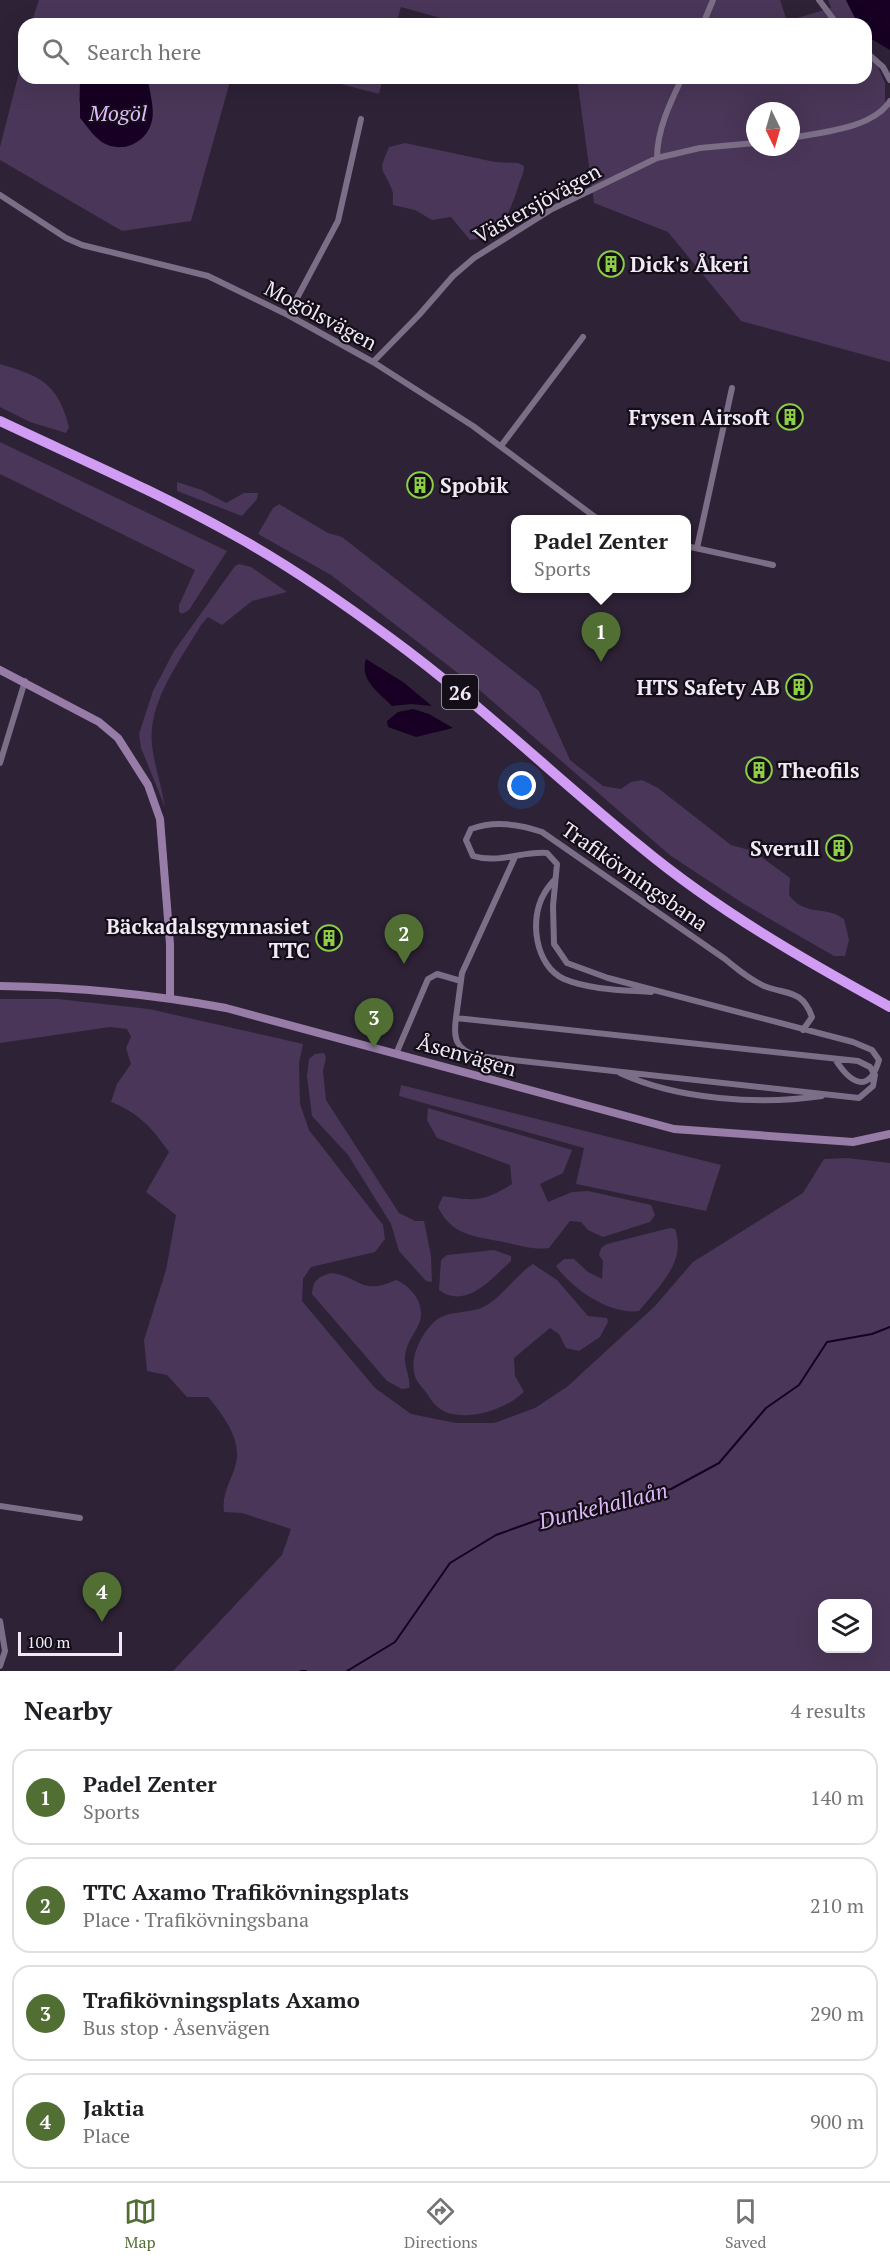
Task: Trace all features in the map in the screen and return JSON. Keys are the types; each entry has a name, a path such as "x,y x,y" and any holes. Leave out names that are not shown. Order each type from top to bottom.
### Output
{"highway":[{"name":"26","path":"0,421 184,508 290,568 389,637 462,693 643,849 703,893 765,935 890,1007"},
{"name":"26","path":"0,429 180,514 236,544 327,600 422,669 602,822 700,898 783,952 890,1013"}],"street":[{"path":"706,18 713,0"},
{"path":"819,0 832,18"},
{"path":"872,57 883,67 890,81"},
{"path":"657,158 657,145 668,109 679,84"},
{"path":"800,136 862,121 879,113 890,101"},
{"path":"288,315 338,221 361,119"},
{"name":"Västersjövägen","path":"373,362 453,276 474,258 552,209 657,158 700,148 746,144"},
{"name":"Mogölsvägen","path":"0,195 66,238 82,245 208,276 288,315 373,362 501,446 594,515"},
{"path":"501,446 583,337"},
{"path":"697,548 732,388"},
{"path":"691,547 773,565"},
{"path":"0,670 78,709 105,727 133,759 148,785 160,819 170,944 170,998"},
{"path":"0,763 25,681"},
{"name":"Trafikövningsbana","path":"803,1030 812,1017 807,1002 794,994 765,986 748,978 725,959 542,832 523,825 486,823 471,829 466,840 472,856 485,860 515,857 530,852 547,853 557,864 554,944 567,963 666,993 803,1030 853,1042 872,1050 879,1060 875,1075"},
{"path":"456,1018 858,1061 870,1067 875,1075 873,1086 859,1098 477,1056 464,1052 456,1044 454,1031 461,981 515,857"},
{"name":"Trafikövningsbana","path":"555,879 543,894 536,930 540,950 547,964 563,979 613,990 666,993"},
{"path":"396,1054 428,979 437,974 461,981"},
{"name":"Åsenvägen","path":"0,986 102,989 226,1008 635,1120 674,1128 853,1142 890,1134"},
{"path":"835,1059 847,1077 856,1082 865,1082 875,1075"},
{"path":"614,1071 642,1084 692,1094 786,1101 831,1094"},
{"path":"0,1506 80,1518"},
{"path":"0,1621 4,1639 0,1666"}],"shaded area":[{"path":"39,0 780,0 786,18 440,18 401,7 398,18 33,18"},
{"path":"828,0 846,0 855,18 797,18 831,8"},
{"path":"872,53 885,83 885,103 890,105 890,362 741,321 668,232 594,203 578,84 872,84"},
{"path":"18,76 18,84 80,84 79,101 95,136 103,143 127,147 146,84 229,84 191,221 122,231 0,160 0,147"},
{"path":"341,84 382,84 379,94"},
{"path":"405,143 495,162 518,163 524,166 512,203 497,228 481,238 470,240 451,217 432,220 415,210 393,205 393,192 382,167 389,147"},
{"path":"0,364 37,378 53,391 65,412 69,427 66,433 30,422 0,407"},
{"path":"0,442 227,551 189,610 182,614 179,612 179,605 195,570 0,474"},
{"path":"177,482 202,490 226,503 244,493 258,493 257,499 242,516 177,491"},
{"path":"279,504 328,533 342,537 539,691 570,760 603,786 621,789 631,782 642,780 658,788 731,845 753,851 790,878 789,895 795,902 808,909 830,912 844,919 849,940 845,956 834,956 744,904 671,856 476,687 331,575 258,534 273,508"},
{"path":"239,564 251,567 287,592 252,601 222,625 208,617 174,670 158,702 152,735 154,759 165,807 141,748 139,734 153,691 174,651 235,566"},
{"path":"0,999 58,999 149,1009 303,1044 299,1063 300,1104 309,1130 383,1225 385,1239 375,1252 311,1267 303,1279 302,1301 375,1388 411,1414 456,1423 494,1423 535,1408 568,1386 655,1306 693,1262 803,1193 824,1159 847,1158 890,1163 890,1671 173,1671 282,1555 291,1529 242,1513 224,1512 224,1497 237,1457 235,1441 228,1425 208,1397 187,1397 167,1375 147,1371 144,1340 166,1270 176,1215 146,1192 169,1152 144,1122 111,1102 117,1084 131,1064 126,1048 131,1037 127,1029 110,1027 0,1043"},
{"path":"324,1053 326,1100 399,1213 415,1221 424,1221 431,1256 432,1282 426,1281 399,1251 391,1224 348,1155 312,1116 307,1076 309,1059 315,1054"},
{"path":"401,1085 721,1165 706,1211 576,1184 584,1148 399,1096"},
{"path":"428,1108 572,1150 563,1173 540,1184 548,1202 572,1192 588,1191 651,1205 655,1215 650,1222 603,1237 588,1230 581,1222 570,1221 549,1248 528,1247 467,1234 451,1225 444,1217 438,1207 443,1196 479,1199 494,1194 512,1184 510,1165 437,1138 427,1120"},
{"path":"670,1228 675,1229 678,1241 674,1263 662,1283 639,1311 616,1309 604,1305 572,1283 556,1266 564,1259 574,1259 588,1272 602,1279 603,1261 599,1255 601,1248 607,1244"},
{"path":"494,1250 511,1256 511,1261 478,1290 459,1296 449,1295 439,1290 441,1260 447,1255"},
{"path":"533,1264 557,1280 588,1316 607,1318 608,1322 600,1337 579,1351 566,1348 559,1334 550,1328 514,1358 515,1376 524,1392 517,1398 491,1411 471,1415 448,1413 441,1409 418,1383 414,1374 416,1350 424,1335 433,1323 444,1316 475,1310 488,1304"},
{"path":"331,1273 368,1286 396,1280 407,1286 416,1296 421,1314 420,1321 405,1356 409,1388 402,1389 387,1381 312,1294 317,1280"}],"water":[{"path":"846,0 890,0 890,50 872,39 872,18 855,18"},
{"name":"Mogöl","path":"80,84 149,84 153,107 152,119 148,131 138,142 124,147 109,145 96,137 80,118"},
{"path":"366,659 403,682 432,706 411,704 392,706 368,680 365,674"},
{"path":"413,709 429,714 453,728 416,737 388,727 387,721 398,712"}],"waterway":[{"name":"Dunkehallaån","path":"347,1671 395,1642 450,1563 496,1535 546,1517 671,1489 719,1463 766,1408 799,1385 827,1342 872,1334 890,1327"},
{"name":"Dunkehallaån","path":"301,1671 306,1671"}],"place":[{"name":"Dick's Åkeri","path":"611,264"},
{"name":"Frysen Airsoft","path":"790,417"},
{"name":"Spobik","path":"420,485"},
{"name":"Padel Zenter","path":"601,662"},
{"name":"HTS Safety AB","path":"799,687"},
{"name":"Theofils","path":"759,770"},
{"name":"Sverull","path":"839,848"},
{"name":"Bäckadalsgymnasiet TTC","path":"329,938"},
{"name":"TTC Axamo Trafikövningsplats","path":"404,964"},
{"name":"Trafikövningsplats Axamo","path":"374,1048"},
{"name":"Jaktia","path":"102,1622"}]}
